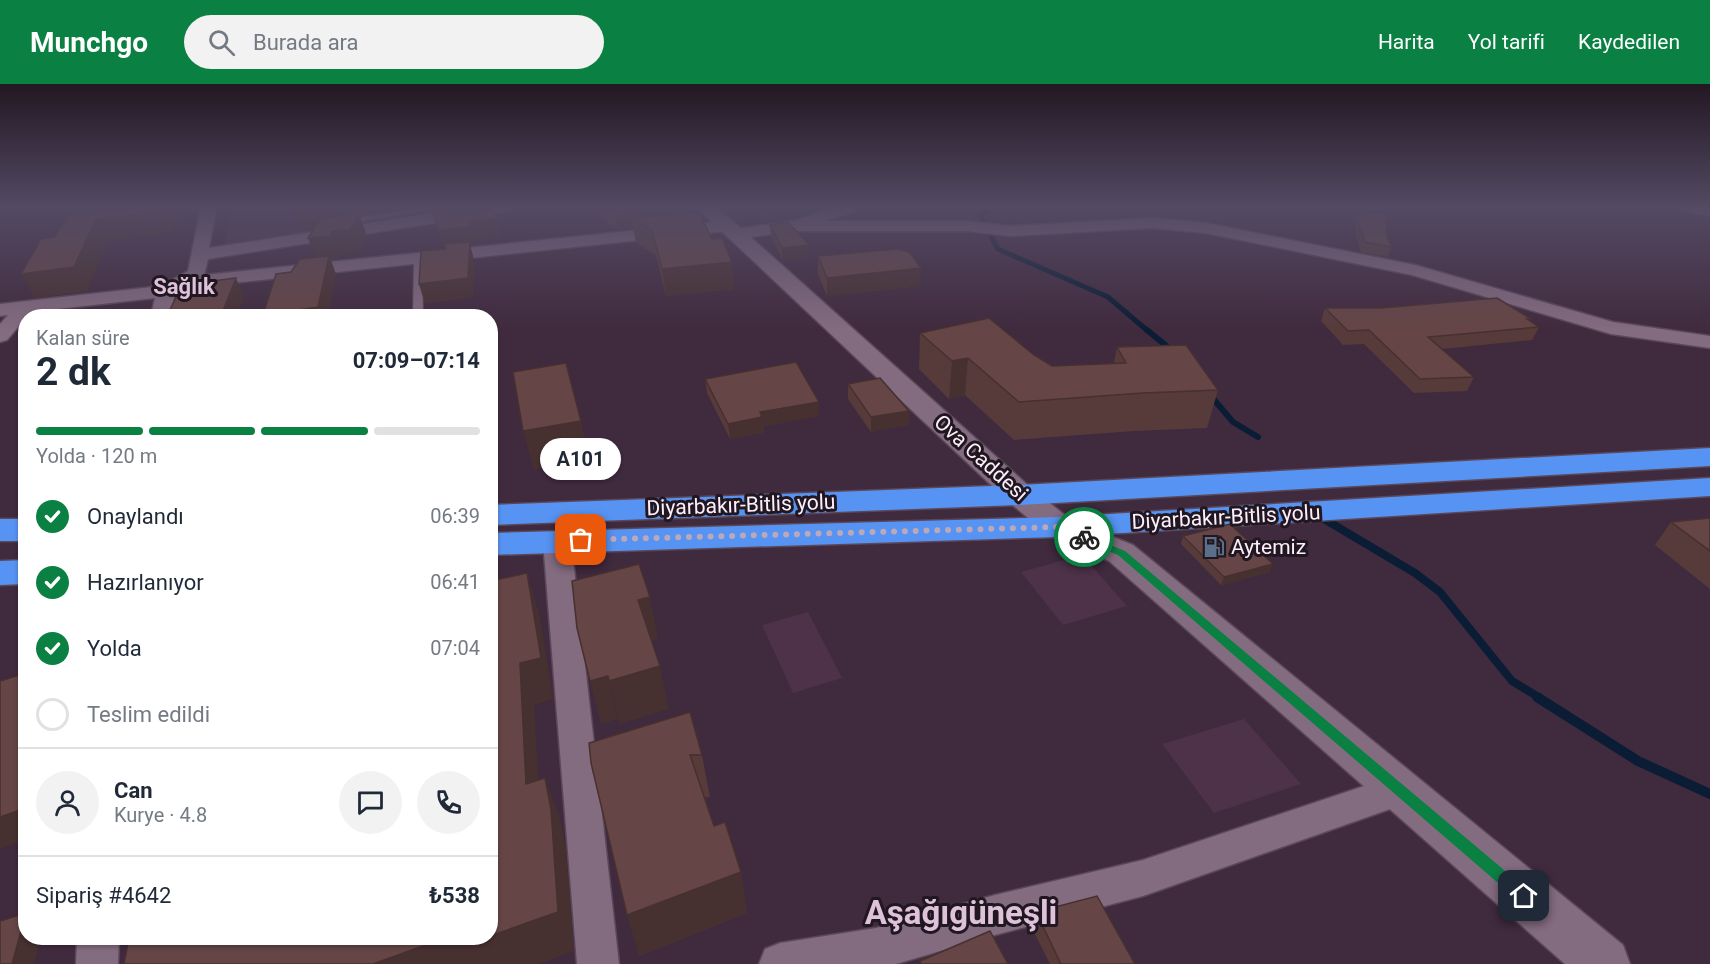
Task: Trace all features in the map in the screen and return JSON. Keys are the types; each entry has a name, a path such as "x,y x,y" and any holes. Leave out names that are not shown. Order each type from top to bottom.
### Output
{"highway":[{"name":"Diyarbakır-Bitlis yolu","path":"498,514 1020,495 1710,457"},
{"name":"Diyarbakır-Bitlis yolu","path":"498,544 1059,527 1710,488"},
{"path":"0,530 18,530"},
{"path":"0,573 18,572"}],"street":[{"path":"162,309 172,287 196,274 201,247"},
{"path":"200,255 250,247"},
{"path":"0,310 418,258 540,247"},
{"name":"Ova Caddesi","path":"750,247 1020,495 1059,527 1121,553 1604,964"},
{"path":"1301,247 1415,270 1611,328 1710,342"},
{"path":"0,336 18,316"},
{"path":"557,541 598,964"},
{"path":"780,964 876,949 995,915 1143,878 1400,790"},
{"path":"97,964 98,945"}],"lane":[{"path":"417,309 418,258"}],"shaded area":[{"path":"1082,555 1127,606 1063,625 1021,572"},
{"path":"808,612 842,678 793,693 762,625"},
{"path":"1244,719 1301,784 1214,813 1162,744"}],"building":[{"path":"36,247 83,247 74,267 21,274"},
{"path":"445,247 470,247 468,278 419,284 421,251 446,249"},
{"path":"656,247 726,247 732,262 662,269"},
{"path":"898,249 909,252 921,268 827,278 818,256"},
{"path":"329,256 318,307 265,309 276,274 291,272 300,259"},
{"path":"236,278 224,309 170,309 182,285"},
{"path":"1497,298 1531,319 1527,319 1539,327 1428,337 1474,377 1420,379 1369,330 1348,331 1325,308 1382,308"},
{"path":"989,318 1034,355 1052,366 1126,363 1117,347 1186,345 1218,390 1019,402 968,358 952,361 920,333"},
{"path":"796,362 819,402 760,412 762,417 728,424 705,379"},
{"path":"566,363 581,421 523,431 513,372"},
{"path":"880,378 909,411 871,417 848,384"},
{"path":"1710,518 1710,551 1671,522"},
{"path":"1230,524 1273,564 1224,577 1183,536"},
{"path":"639,564 650,597 638,600 660,666 609,681 608,676 590,681 577,628 572,581"},
{"path":"527,573 541,658 520,663 526,784 545,778 551,809 558,912 498,933 498,579"},
{"path":"18,675 18,811 0,817 0,681"},
{"path":"690,712 702,755 690,755 714,826 725,822 741,872 627,915 591,763 589,743"},
{"path":"1097,896 1135,964 1061,964 1036,912"},
{"path":"18,915 18,942 12,964 0,964 0,921"},
{"path":"990,931 1008,964 921,964 920,961"},
{"path":"128,945 426,945 373,964 124,964"}],"waterway":[{"path":"997,247 1108,297 1149,332"},
{"path":"1147,330 1175,353"},
{"path":"1210,395 1233,422 1258,437"},
{"path":"1319,516 1415,573 1440,592 1512,681 1540,698"},
{"path":"1537,697 1638,761 1710,794"}],"way so far":[{"path":"581,540 1059,527 1084,537"}],"place":[{"name":"A101","path":"581,540"},
{"name":"Aytemiz","path":"1214,547"}],"district":[{"name":"Sağlık","path":"184,286"},
{"name":"Aşağıgüneşli","path":"961,912"}],"route":[{"path":"1084,537 1121,553 1524,896"}]}
